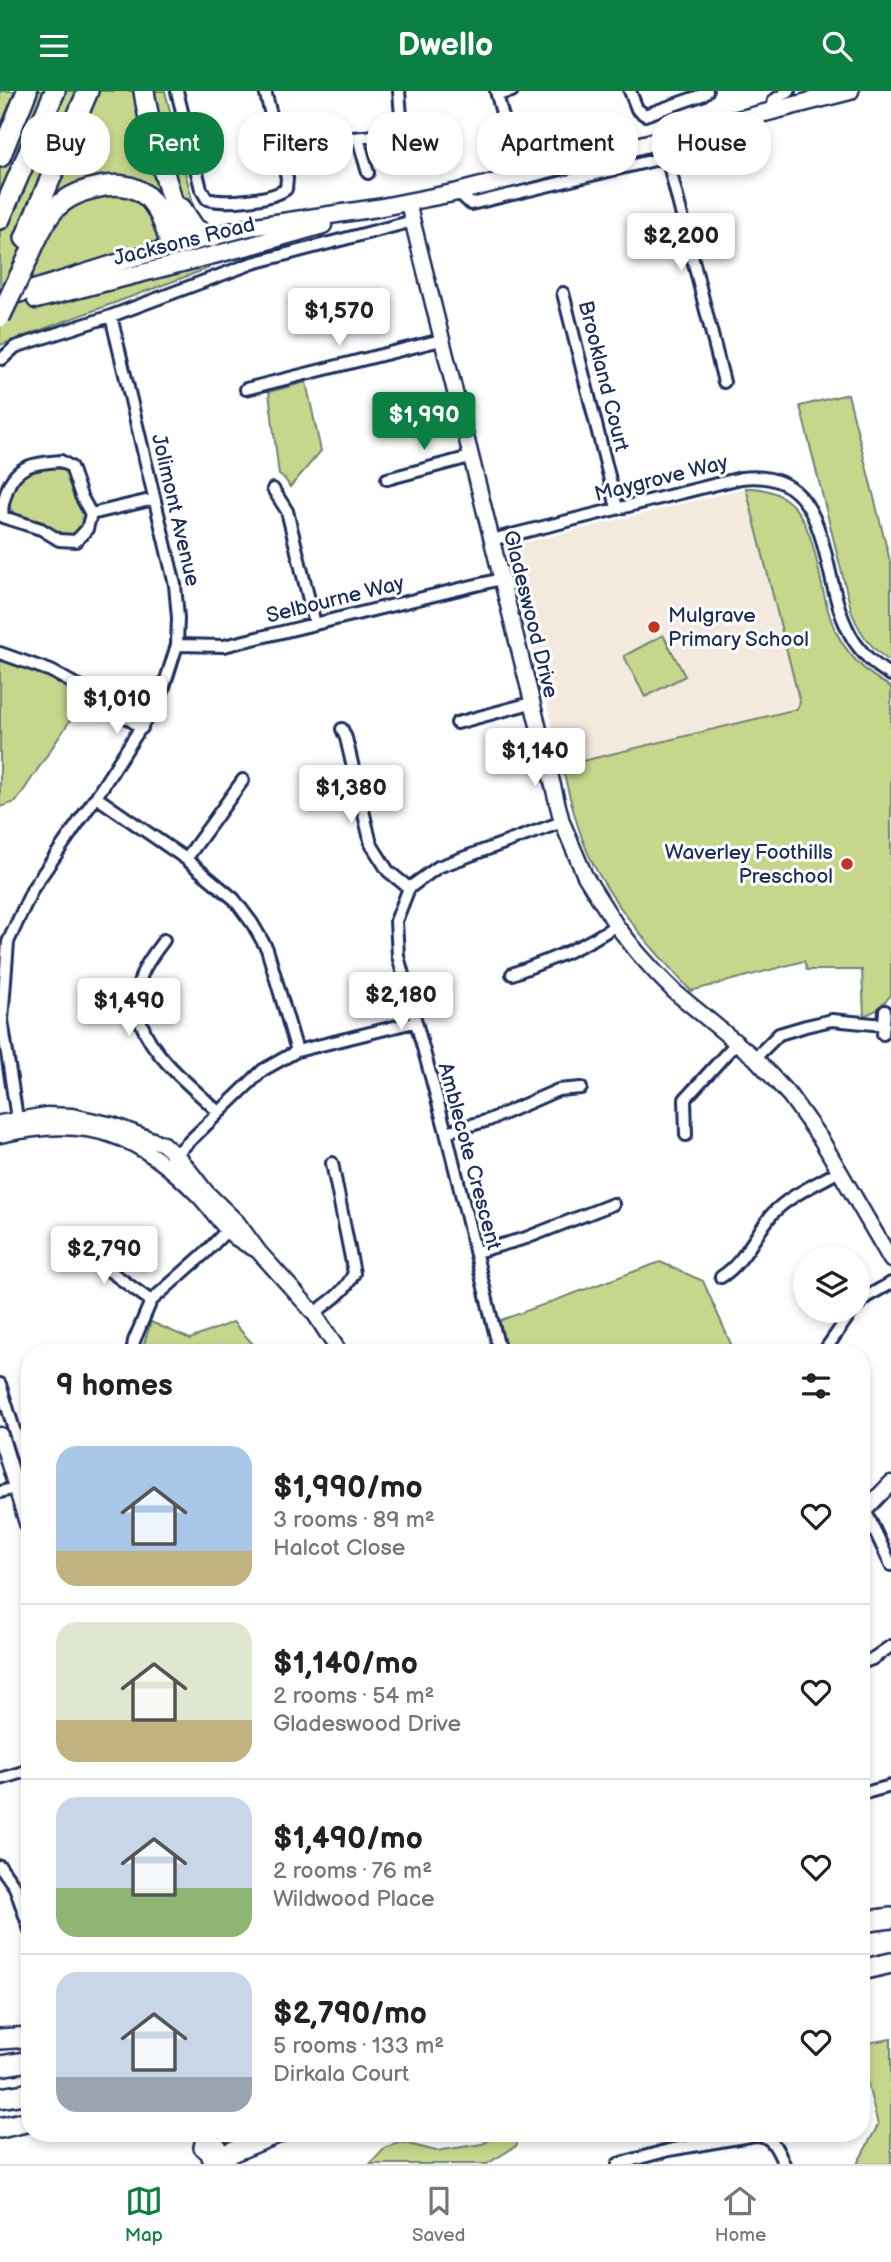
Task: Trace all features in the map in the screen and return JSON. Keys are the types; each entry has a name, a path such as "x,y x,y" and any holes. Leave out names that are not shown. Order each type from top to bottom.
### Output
{"highway":[{"path":"0,157 27,91"},
{"path":"0,219 55,91"},
{"path":"0,317 88,91"},
{"path":"144,91 147,112"},
{"path":"163,175 180,254"},
{"path":"164,175 179,206 195,229 212,237"},
{"path":"0,299 53,211 80,192 110,184 130,185 148,196 161,214 180,254"},
{"path":"870,1920 888,1919"},
{"path":"870,1961 891,1961"},
{"path":"870,1967 891,1961"},
{"path":"0,2039 21,2038"},
{"path":"0,2066 21,2062"},
{"path":"0,2098 21,2094"},
{"path":"0,2128 21,2123"},
{"path":"212,2149 242,2142"},
{"path":"238,2164 268,2142"}],"main road":[{"name":"Jacksons Road","path":"764,112 842,92"},
{"name":"Jacksons Road","path":"0,309 180,254 212,237 249,227 408,203 652,142"},
{"name":"Jacksons Road","path":"0,299 180,254 253,245 377,208"}],"street":[{"path":"177,91 201,189 207,199 252,199 281,193 286,190 287,175"},
{"path":"265,91 270,112"},
{"path":"400,91 401,112"},
{"path":"512,91 497,93 519,177"},
{"path":"630,91 637,109 645,115 707,91"},
{"path":"772,110 774,100 789,91"},
{"path":"353,138 367,137"},
{"path":"358,138 367,170"},
{"path":"458,192 471,204 652,161"},
{"path":"672,175 724,382"},
{"name":"Gladeswood Drive","path":"408,203 562,822 585,876 615,925 638,953 666,983 755,1058 790,1096 885,1236 891,1260"},
{"path":"2,359 15,347 111,316 253,263 413,221"},
{"name":"Brookland Court","path":"563,293 617,508"},
{"name":"Jolimont Avenue","path":"18,1125 2,1020 4,941 33,888 161,696 177,645 175,585 111,316"},
{"path":"246,389 441,340"},
{"path":"387,479 470,457"},
{"path":"61,461 71,467 80,496 91,514 88,529 76,541 60,540 41,529 3,517 2,507 11,478 20,469 61,461"},
{"name":"Maygrove Way","path":"491,540 741,478 764,478 788,486 806,502 815,518 847,628 870,660 891,674"},
{"path":"273,489 288,511 315,624"},
{"path":"91,514 154,499"},
{"name":"Selbourne Way","path":"177,645 224,646 501,579"},
{"path":"0,653 51,671 89,692 142,728"},
{"path":"457,723 531,703"},
{"path":"342,729 371,844 388,871 409,888 438,867 562,822"},
{"path":"186,859 243,780"},
{"path":"96,797 186,859 234,899 267,949 297,1051"},
{"name":"Amblecote Crescent","path":"409,888 396,921 398,956 446,1132 498,1344"},
{"path":"512,974 594,940 615,925"},
{"path":"164,940 141,976 137,1001 140,1026 159,1054 218,1112"},
{"path":"755,1058 779,1034 806,1025 832,1020 884,1029 886,1011"},
{"path":"171,1159 263,1070 297,1051 414,1022"},
{"path":"686,1135 685,1099 736,1042"},
{"path":"446,1132 489,1120 558,1090 582,1088"},
{"path":"0,1123 80,1128 110,1133 171,1159 205,1202 232,1225 237,1238 259,1251 314,1313 334,1344"},
{"path":"0,1135 18,1125"},
{"path":"314,1313 340,1295 354,1273 332,1163"},
{"path":"721,1277 733,1269 774,1212 790,1199 839,1171"},
{"path":"476,1252 526,1238 613,1205"},
{"path":"134,1344 151,1301 232,1225"},
{"path":"75,1246 151,1301"},
{"path":"870,1295 891,1283"},
{"path":"829,1344 844,1323"},
{"path":"0,1384 21,1475"},
{"path":"0,1435 21,1480"},
{"path":"870,1503 891,1483"},
{"path":"0,1492 21,1485"},
{"path":"870,1524 891,1565"},
{"path":"870,1660 891,1646"},
{"path":"0,1779 21,1773"},
{"path":"870,1792 891,1786"},
{"path":"0,1866 15,1887 21,1904"},
{"path":"618,2164 669,2150 715,2142"},
{"path":"777,2142 783,2164"}],"shaded area":[{"name":"Mulgrave Primary School","path":"746,488 800,703 796,709 562,766 509,550 512,546"}],"green space":[{"path":"0,91 165,91 170,112 124,112 124,175 186,175 209,268 0,345"},
{"path":"306,382 321,451 290,487 279,475 269,392"},
{"path":"848,394 891,565 891,662 867,641 852,613 800,406"},
{"path":"45,467 67,470 84,510 86,522 79,533 62,535 42,524 17,517 10,508 8,498 19,476"},
{"path":"746,488 771,491 789,502 801,517 810,537 826,605 843,645 872,675 891,687 891,995 879,1009 864,1016 862,970 807,970 804,961 691,991 629,920 598,873 581,834 562,766 797,709 800,703"},
{"path":"663,635 685,676 645,697 624,656"},
{"path":"0,653 89,692 16,802 0,807"},
{"path":"660,1262 703,1281 731,1344 498,1344 493,1323"},
{"path":"151,1322 190,1339 233,1322 253,1344 144,1344"},
{"path":"891,2039 891,2164 857,2164 878,2125 870,2093 870,2042"},
{"path":"401,2142 436,2151 518,2142 516,2146 487,2164 370,2164 386,2147"}],"place":[{"name":"Mulgrave Primary School","path":"654,627"},
{"name":"Waverley Foothills Preschool","path":"847,864"}]}
